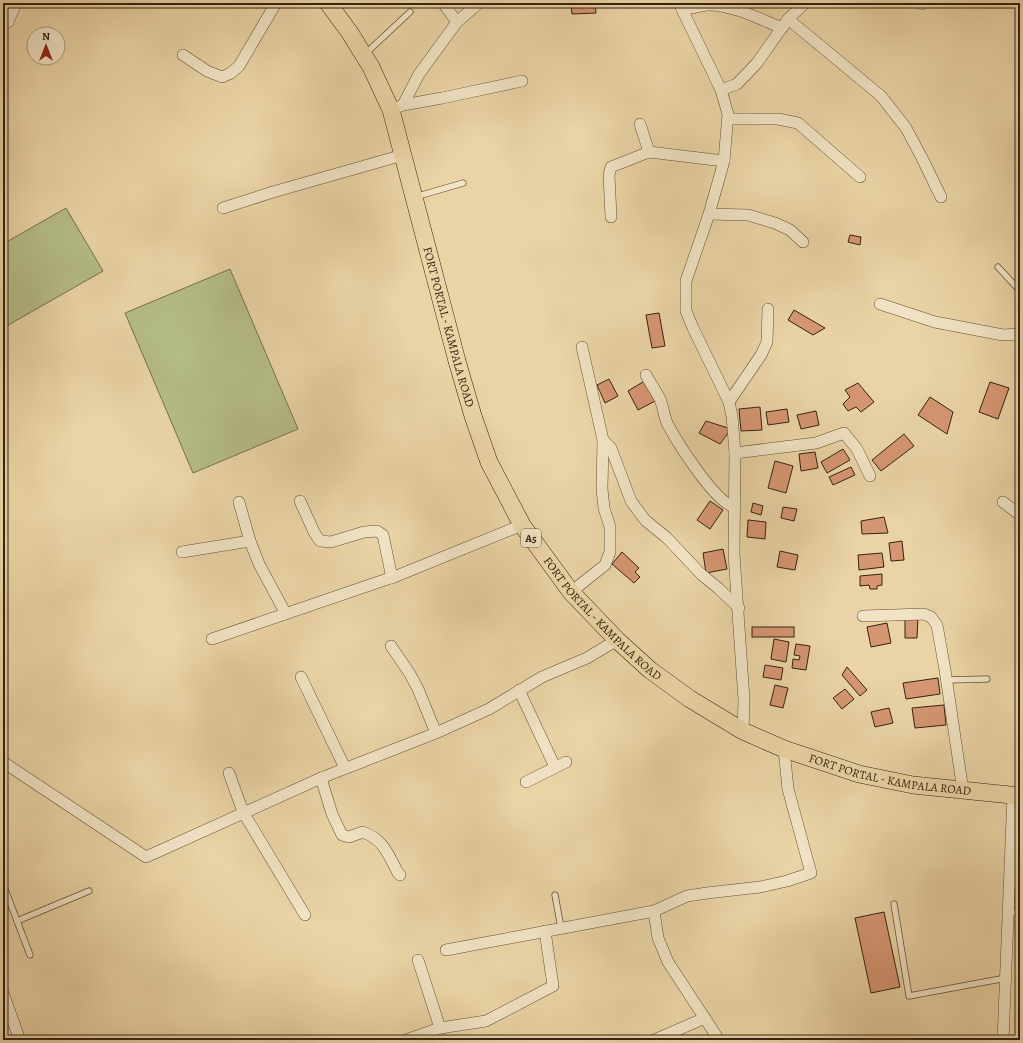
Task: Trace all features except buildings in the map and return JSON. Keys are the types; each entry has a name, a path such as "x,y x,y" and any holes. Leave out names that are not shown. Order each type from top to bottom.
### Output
{"main road":[{"name":"FORT PORTAL - KAMPALA ROAD","path":"332,4 397,108 403,155 457,361 473,416 489,462 522,525 571,592 617,640 650,670 684,695 743,731 784,749 859,774 913,785 1017,796"}],"street":[{"path":"8,22 16,3"},
{"path":"183,55 207,71 222,77 231,73 239,66 276,3"},
{"path":"443,3 458,22"},
{"path":"397,108 419,74 458,22 479,3"},
{"path":"721,90 737,84 757,62 785,24 805,3"},
{"path":"743,731 744,700 739,608 734,554 735,453 732,416 729,402 686,311 686,281 710,214 724,161 728,114 721,90 681,6 708,5 727,8 785,24 881,96 906,128 941,197"},
{"path":"397,108 522,81"},
{"path":"728,119 778,119 798,123 860,177"},
{"path":"640,124 649,152"},
{"path":"611,217 609,175 611,167 649,152 724,161"},
{"path":"223,208 273,192 403,155"},
{"path":"710,214 748,215 768,221 790,230 803,242"},
{"path":"880,304 935,322 1003,335 1020,334"},
{"path":"729,402 761,355 767,342 768,309"},
{"path":"571,592 605,564 610,552 610,527 604,508 602,489 603,440 582,347"},
{"path":"646,375 660,399 666,421 686,453 713,491 730,506 734,507"},
{"path":"735,453 816,443 844,433 857,449 870,476"},
{"path":"603,440 611,448 631,500 645,520 666,538 701,574 739,608"},
{"path":"300,500 314,532 320,541 331,542 364,532 377,531 383,535 392,578"},
{"path":"239,502 250,542 259,564 286,614"},
{"path":"1003,502 1020,515"},
{"path":"212,639 392,578 522,525"},
{"path":"182,552 250,542"},
{"path":"863,616 924,614 931,617 937,625 947,680 963,791"},
{"path":"3,762 146,857 321,778 436,733 489,708 542,677 587,658 617,640"},
{"path":"391,646 410,674 418,689 436,733"},
{"path":"301,677 345,768"},
{"path":"520,690 555,767"},
{"path":"446,950 654,911 688,896 760,887 787,881 812,873 788,789 784,749"},
{"path":"526,782 566,762"},
{"path":"229,773 243,812 305,915"},
{"path":"321,778 332,814 342,836 348,837 363,832 374,836 384,846 400,875"},
{"path":"1003,1040 1008,912 1017,796"},
{"path":"654,911 658,938 668,962 719,1040"},
{"path":"406,1040 440,1028 486,1021 553,986 545,932"},
{"path":"418,960 440,1028"},
{"path":"3,993 20,1040"},
{"path":"654,1040 705,1018"}],"lane":[{"path":"364,55 410,12"},
{"path":"415,197 463,183"},
{"path":"998,267 1020,291"},
{"path":"947,680 987,679"},
{"path":"3,884 30,955"},
{"path":"17,921 89,891"},
{"path":"555,895 561,928"},
{"path":"894,904 910,996 1006,978"},
{"path":"1008,912 1020,913"}],"green space":[{"path":"66,208 103,271 3,328 3,244"},
{"path":"230,269 298,429 193,473 125,313"}]}
